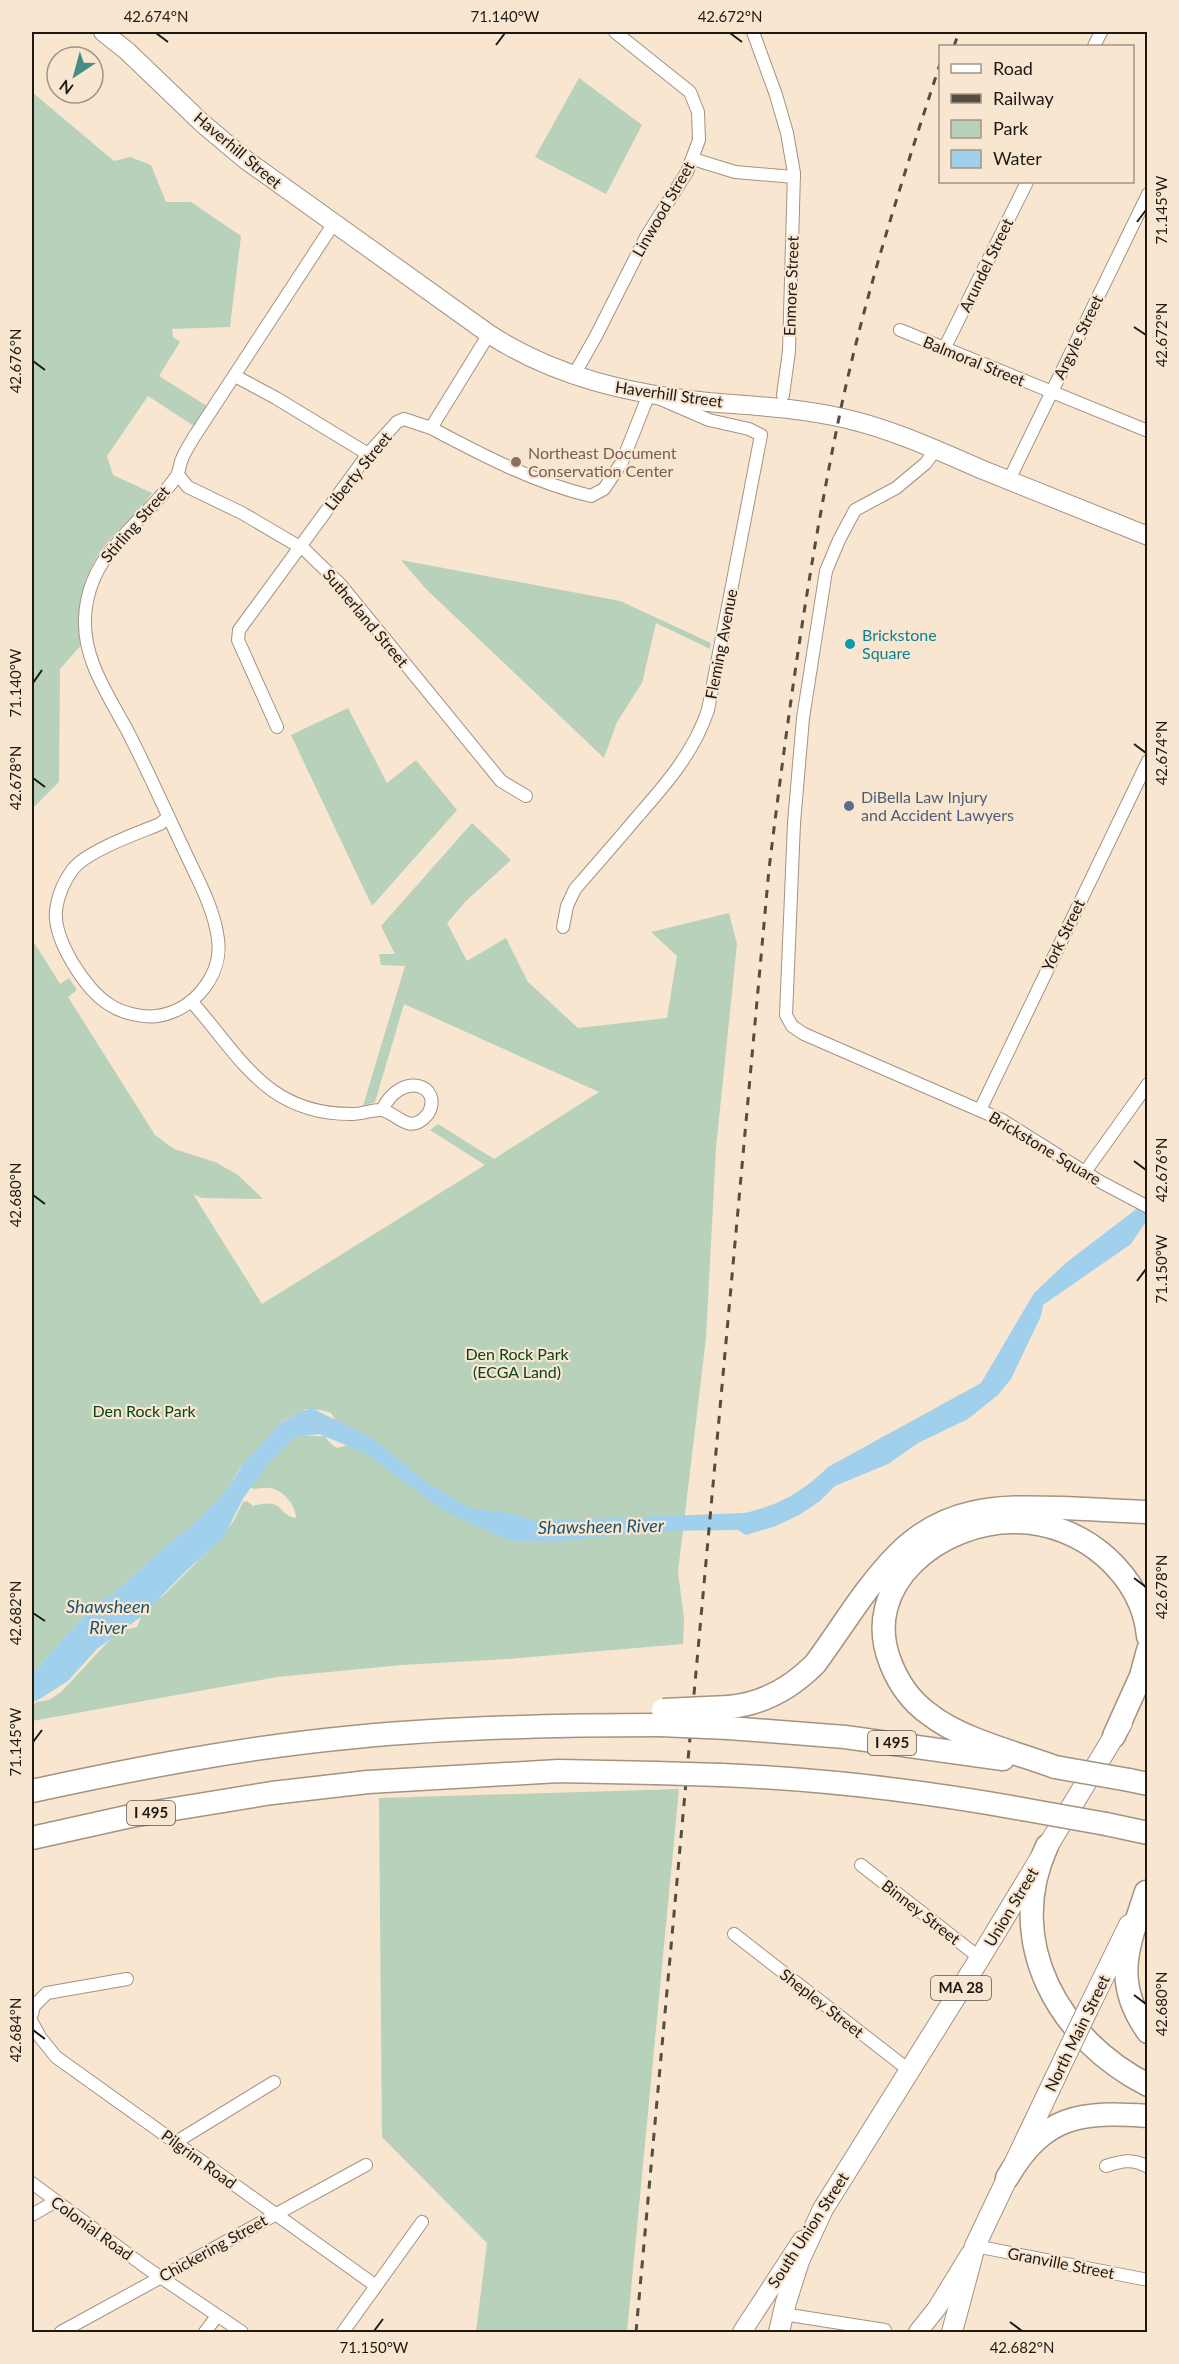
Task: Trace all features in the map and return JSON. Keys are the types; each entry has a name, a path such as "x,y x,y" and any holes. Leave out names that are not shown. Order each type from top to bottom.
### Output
{"highway":[{"path":"32,1791 153,1765 353,1737 535,1726 592,1713 662,1717 729,1717 784,1689 808,1671 895,1557 924,1532 947,1520 972,1512 1010,1507 1148,1512"},
{"path":"1055,1767 946,1726 922,1709 908,1694 893,1669 886,1651 883,1630 890,1598 902,1575 927,1550 962,1531 1004,1522 1041,1524 1084,1540 1119,1570 1138,1598 1148,1636"},
{"path":"1114,1736 1141,1676 1148,1650"},
{"name":"I 495","path":"729,1717 1138,1782"},
{"name":"I 495","path":"32,1838 131,1816 272,1792 368,1782 559,1771 721,1775 845,1783 959,1798 1148,1833"},
{"path":"1047,1846 1035,1877 1031,1912 1036,1954 1046,1982 1070,2022 1091,2046 1116,2066 1148,2085"},
{"path":"1147,1890 1127,1951 1125,1970 1131,2001 1148,2032"},
{"path":"1007,2178 1039,2138 1051,2128 1068,2120 1103,2114 1148,2116"}],"main road":[{"name":"Haverhill Street","path":"103,32 127,51 202,123 246,160 489,334 519,352 574,375 622,389 825,414 870,425 1148,536"},
{"name":"Union Street","path":"874,2128 1114,1736 1148,1686"},
{"name":"North Main Street","path":"952,2332 975,2246 1147,1890"},
{"name":"South Union Street","path":"742,2332 874,2128"},
{"name":"MA 28","path":"781,2323 799,2261 823,2209"},
{"path":"918,2332 937,2308 975,2246"}],"street":[{"name":"Linwood Street","path":"574,375 597,336 640,248 682,182 693,159 700,131 698,112 692,95 675,78 615,32"},
{"name":"Enmore Street","path":"753,32 782,114 794,177 789,351 783,395"},
{"path":"693,159 735,172 794,177"},
{"name":"Arundel Street","path":"944,349 1027,183"},
{"name":"Argyle Street","path":"1009,480 1148,194"},
{"name":"Stirling Street","path":"168,816 160,824 91,855 75,866 63,884 56,911 59,932 66,952 88,985 111,1006 140,1016 157,1016 179,1009 200,995 218,960 219,940 210,907 145,765 92,663 87,649 85,618 91,584 108,552 178,475 183,456 334,223"},
{"name":"Balmoral Street","path":"900,330 1148,431"},
{"path":"489,334 431,428 485,457 570,491 591,496 604,489 622,462 649,394"},
{"path":"235,376 368,454"},
{"name":"Fleming Avenue","path":"562,927 567,906 575,889 663,788 686,758 701,730 708,710 761,435 749,429 709,420 649,394"},
{"name":"Liberty Street","path":"277,727 238,640 239,630 368,454 397,422 404,419 431,428"},
{"name":"Brickstone Square","path":"935,450 926,463 896,488 855,510 826,571 803,718 794,823 785,1009 789,1022 804,1034 1002,1120 1085,1172 1148,1207"},
{"name":"Sutherland Street","path":"178,475 188,487 242,513 316,559 340,584 501,781 526,796"},
{"name":"York Street","path":"980,1110 1148,761"},
{"path":"191,1001 252,1074 277,1095 309,1109 332,1113 354,1114 382,1110"},
{"path":"1085,1172 1148,1084"},
{"name":"Binney Street","path":"861,1865 980,1958"},
{"name":"Shepley Street","path":"734,1934 910,2071"},
{"path":"32,2014 34,2006 47,1992 127,1979"},
{"name":"Pilgrim Road","path":"32,2022 40,2037 56,2057 376,2286"},
{"path":"176,2142 274,2082"},
{"path":"1106,2166 1127,2161 1148,2167"},
{"name":"Chickering Street","path":"61,2332 366,2165"},
{"name":"Colonial Road","path":"32,2183 160,2277 242,2332"},
{"path":"32,2215 56,2201"},
{"path":"343,2332 422,2222"},
{"name":"Granville Street","path":"975,2246 1148,2280"},
{"path":"205,2332 217,2316"},
{"path":"781,2323 885,2331"}],"green space":[{"path":"579,78 642,125 606,194 535,157"},
{"path":"32,92 114,161 130,157 151,165 166,202 191,202 241,236 230,327 172,329 173,337 180,342 159,376 207,406 194,426 148,396 107,456 113,475 152,493 104,546 84,585 79,614 82,644 60,669 59,782 32,809"},
{"path":"401,560 620,601 711,643 710,649 656,623 642,683 617,722 604,758 425,588"},
{"path":"348,708 387,783 416,760 457,810 372,906 291,735"},
{"name":"Den Rock Park (ECGA Land)","path":"472,823 511,860 466,901 447,923 467,961 506,938 528,982 578,1028 667,1018 677,956 651,932 729,913 737,944 716,1148 706,1338 678,1572 684,1619 683,1644 507,1659 402,1665 277,1677 32,1721 32,1708 36,1702 49,1700 61,1692 118,1631 137,1627 144,1610 164,1595 209,1550 233,1522 243,1502 247,1501 253,1506 276,1505 290,1517 296,1518 291,1503 280,1492 270,1488 250,1488 253,1480 291,1435 325,1436 337,1448 351,1444 331,1413 306,1409 282,1422 240,1468 229,1487 204,1516 166,1546 113,1594 96,1603 32,1674 32,939 60,984 69,978 77,990 68,997 155,1135 174,1149 215,1162 238,1175 263,1199 202,1198 193,1194 262,1304 485,1165 430,1130 438,1124 494,1159 599,1092 404,1004 375,1102 363,1106 405,966 381,965 379,954 395,954 381,926"},
{"path":"679,1789 627,2332 476,2332 487,2243 382,2137 379,1798"}],"water":[{"name":"Shawsheen River","path":"1147,1186 1147,1220 1131,1244 1043,1305 1041,1316 1011,1379 998,1395 968,1419 918,1443 888,1464 835,1486 820,1501 776,1526 746,1535 738,1530 659,1531 561,1541 512,1541 445,1512 367,1454 319,1434 295,1437 269,1463 244,1497 223,1538 186,1571 141,1617 97,1649 68,1681 32,1702 32,1674 96,1603 113,1594 200,1519 229,1487 243,1464 281,1423 300,1412 312,1408 375,1440 426,1482 472,1509 510,1513 535,1521 745,1513 769,1506 790,1496 809,1484 828,1467 981,1383 1034,1293 1067,1262 1143,1204"}],"railway":[{"path":"954,45 959,32"},
{"path":"636,2332 769,869 784,753 800,638 829,465 841,408 886,234 939,67"}],"place":[{"name":"Northeast Document Conservation Center","path":"516,462"},
{"name":"Brickstone Square","path":"850,644"},
{"name":"DiBella Law Injury and Accident Lawyers","path":"849,806"}],"park label":[{"name":"Den Rock Park","path":"144,1411"}]}
